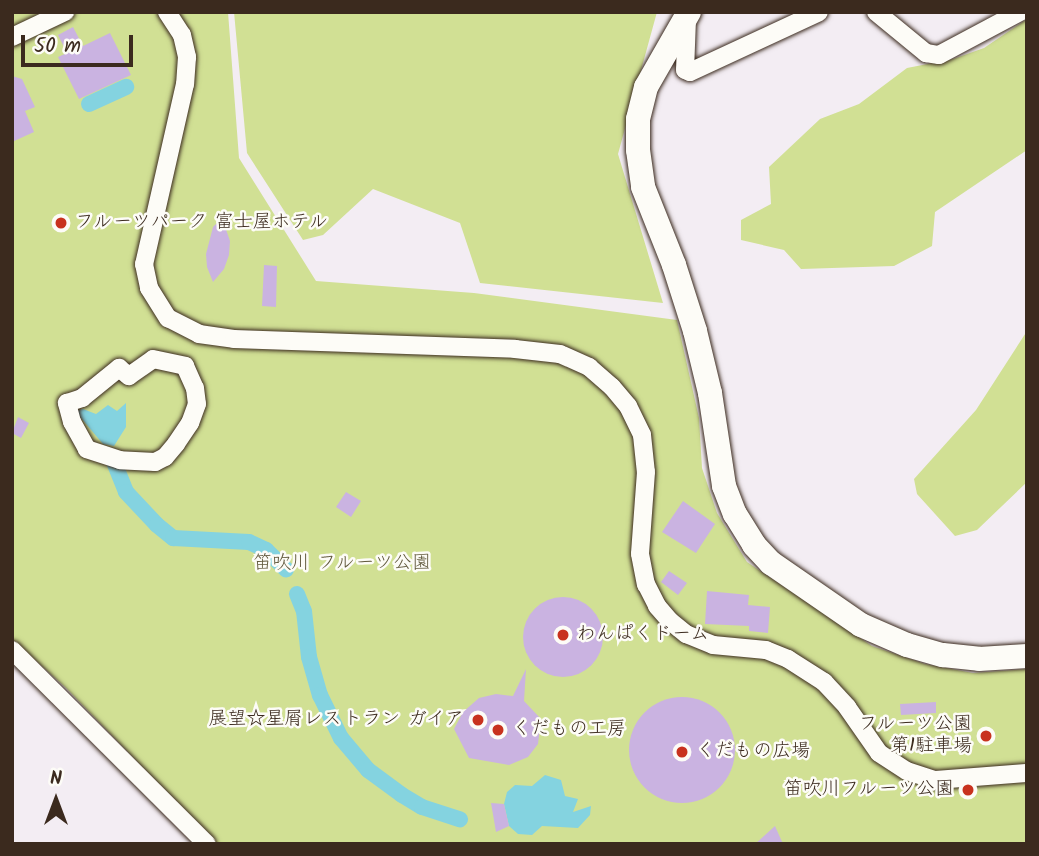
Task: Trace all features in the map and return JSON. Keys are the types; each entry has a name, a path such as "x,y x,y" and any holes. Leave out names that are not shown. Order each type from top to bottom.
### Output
{"street":[{"path":"12,37 65,12"},
{"path":"167,12 182,35 187,57 182,105 144,264 149,288 168,318 199,334 234,340 515,349 560,354 589,367 612,387 628,406 642,435 645,501 640,554 646,584 657,606 670,621 686,634 713,645 766,650 788,659 824,682 847,707 879,753 907,771 935,780 1027,773"},
{"path":"688,14 685,70 690,72 819,12"},
{"path":"876,12 926,53 939,55 1020,12"},
{"path":"688,14 646,87 638,119 638,150 643,187 674,265 695,331 709,393 724,486 735,514 754,545 771,563 861,625 907,645 943,655 979,659 1027,656"},
{"path":"153,359 185,366 195,388 197,404 190,423 176,444 165,457 155,462 131,462 96,454 87,449 67,403 82,398 119,368 129,376 153,359"},
{"path":"12,650 207,844"}],"green space":[{"name":"笛吹川 フルーツ公園","path":"12,12 228,12 239,158 316,281 474,293 677,320 699,418 702,468 717,513 747,562 872,646 925,664 973,673 1027,669 1027,844 217,844 66,688 12,639"},
{"path":"234,12 657,12 618,154 663,303 480,283 460,223 373,189 323,235 303,240 247,153"},
{"path":"1027,19 1027,150 935,212 932,246 894,266 801,269 784,250 741,240 741,220 771,204 769,167 820,119 859,104 907,68 953,59 984,48"},
{"path":"1027,331 1027,482 977,530 955,536 917,494 914,479 976,410"}],"water":[{"path":"126,403 126,427 114,446 103,444 75,411 83,409 96,414 108,405 117,411"},
{"path":"545,775 561,780 565,796 578,799 573,812 591,806 590,815 578,828 542,826 532,835 518,834 509,826 504,804 507,792 515,785 532,786"}],"building":[{"path":"73,27 83,46 110,33 131,75 79,99 58,57 67,53 58,35"},
{"path":"12,76 22,79 35,107 25,111 34,132 12,142"},
{"path":"222,218 230,241 229,255 224,269 213,282 207,267 206,254 213,227"},
{"path":"264,265 277,266 276,307 262,306"},
{"path":"18,417 29,423 21,438 12,433"},
{"path":"346,492 361,501 351,517 336,507"},
{"path":"683,501 715,524 696,553 662,532"},
{"path":"669,571 687,583 678,595 661,582"},
{"path":"707,591 749,595 748,605 770,607 768,633 749,631 749,626 705,624"},
{"name":"わんぱくドーム","path":"563,597 578,600 591,609 600,622 603,637 600,652 591,665 578,674 563,677 548,674 535,665 526,652 523,637 526,622 535,609 548,600"},
{"name":"くだもの工房","path":"526,669 524,701 541,719 538,744 528,757 509,765 469,758 454,729 463,712 479,698 496,694 513,696"},
{"name":"くだもの広場","path":"682,697 702,701 719,713 731,730 735,750 731,770 719,787 702,799 682,803 662,799 645,787 633,770 629,750 633,730 645,713 662,701"},
{"path":"936,702 936,713 901,715 900,704"},
{"path":"491,803 504,804 509,826 496,832"},
{"path":"775,826 783,844 755,844"}],"waterway":[{"path":"89,104 126,87"},
{"path":"114,462 126,492 173,538 249,542 266,550 286,569"},
{"path":"297,594 304,611 309,657 320,695 341,738 368,770 402,795 422,807 460,819"}],"place":[{"name":"フルーツパーク 富士屋ホテル","path":"61,223"},
{"name":"わんぱくドーム","path":"563,635"},
{"name":"展望☆星屑レストラン ガイア","path":"478,720"},
{"name":"くだもの工房","path":"498,730"},
{"name":"フルーツ公園 第1駐車場","path":"986,736"},
{"name":"くだもの広場","path":"682,752"},
{"name":"笛吹川フルーツ公園","path":"968,790"}]}
